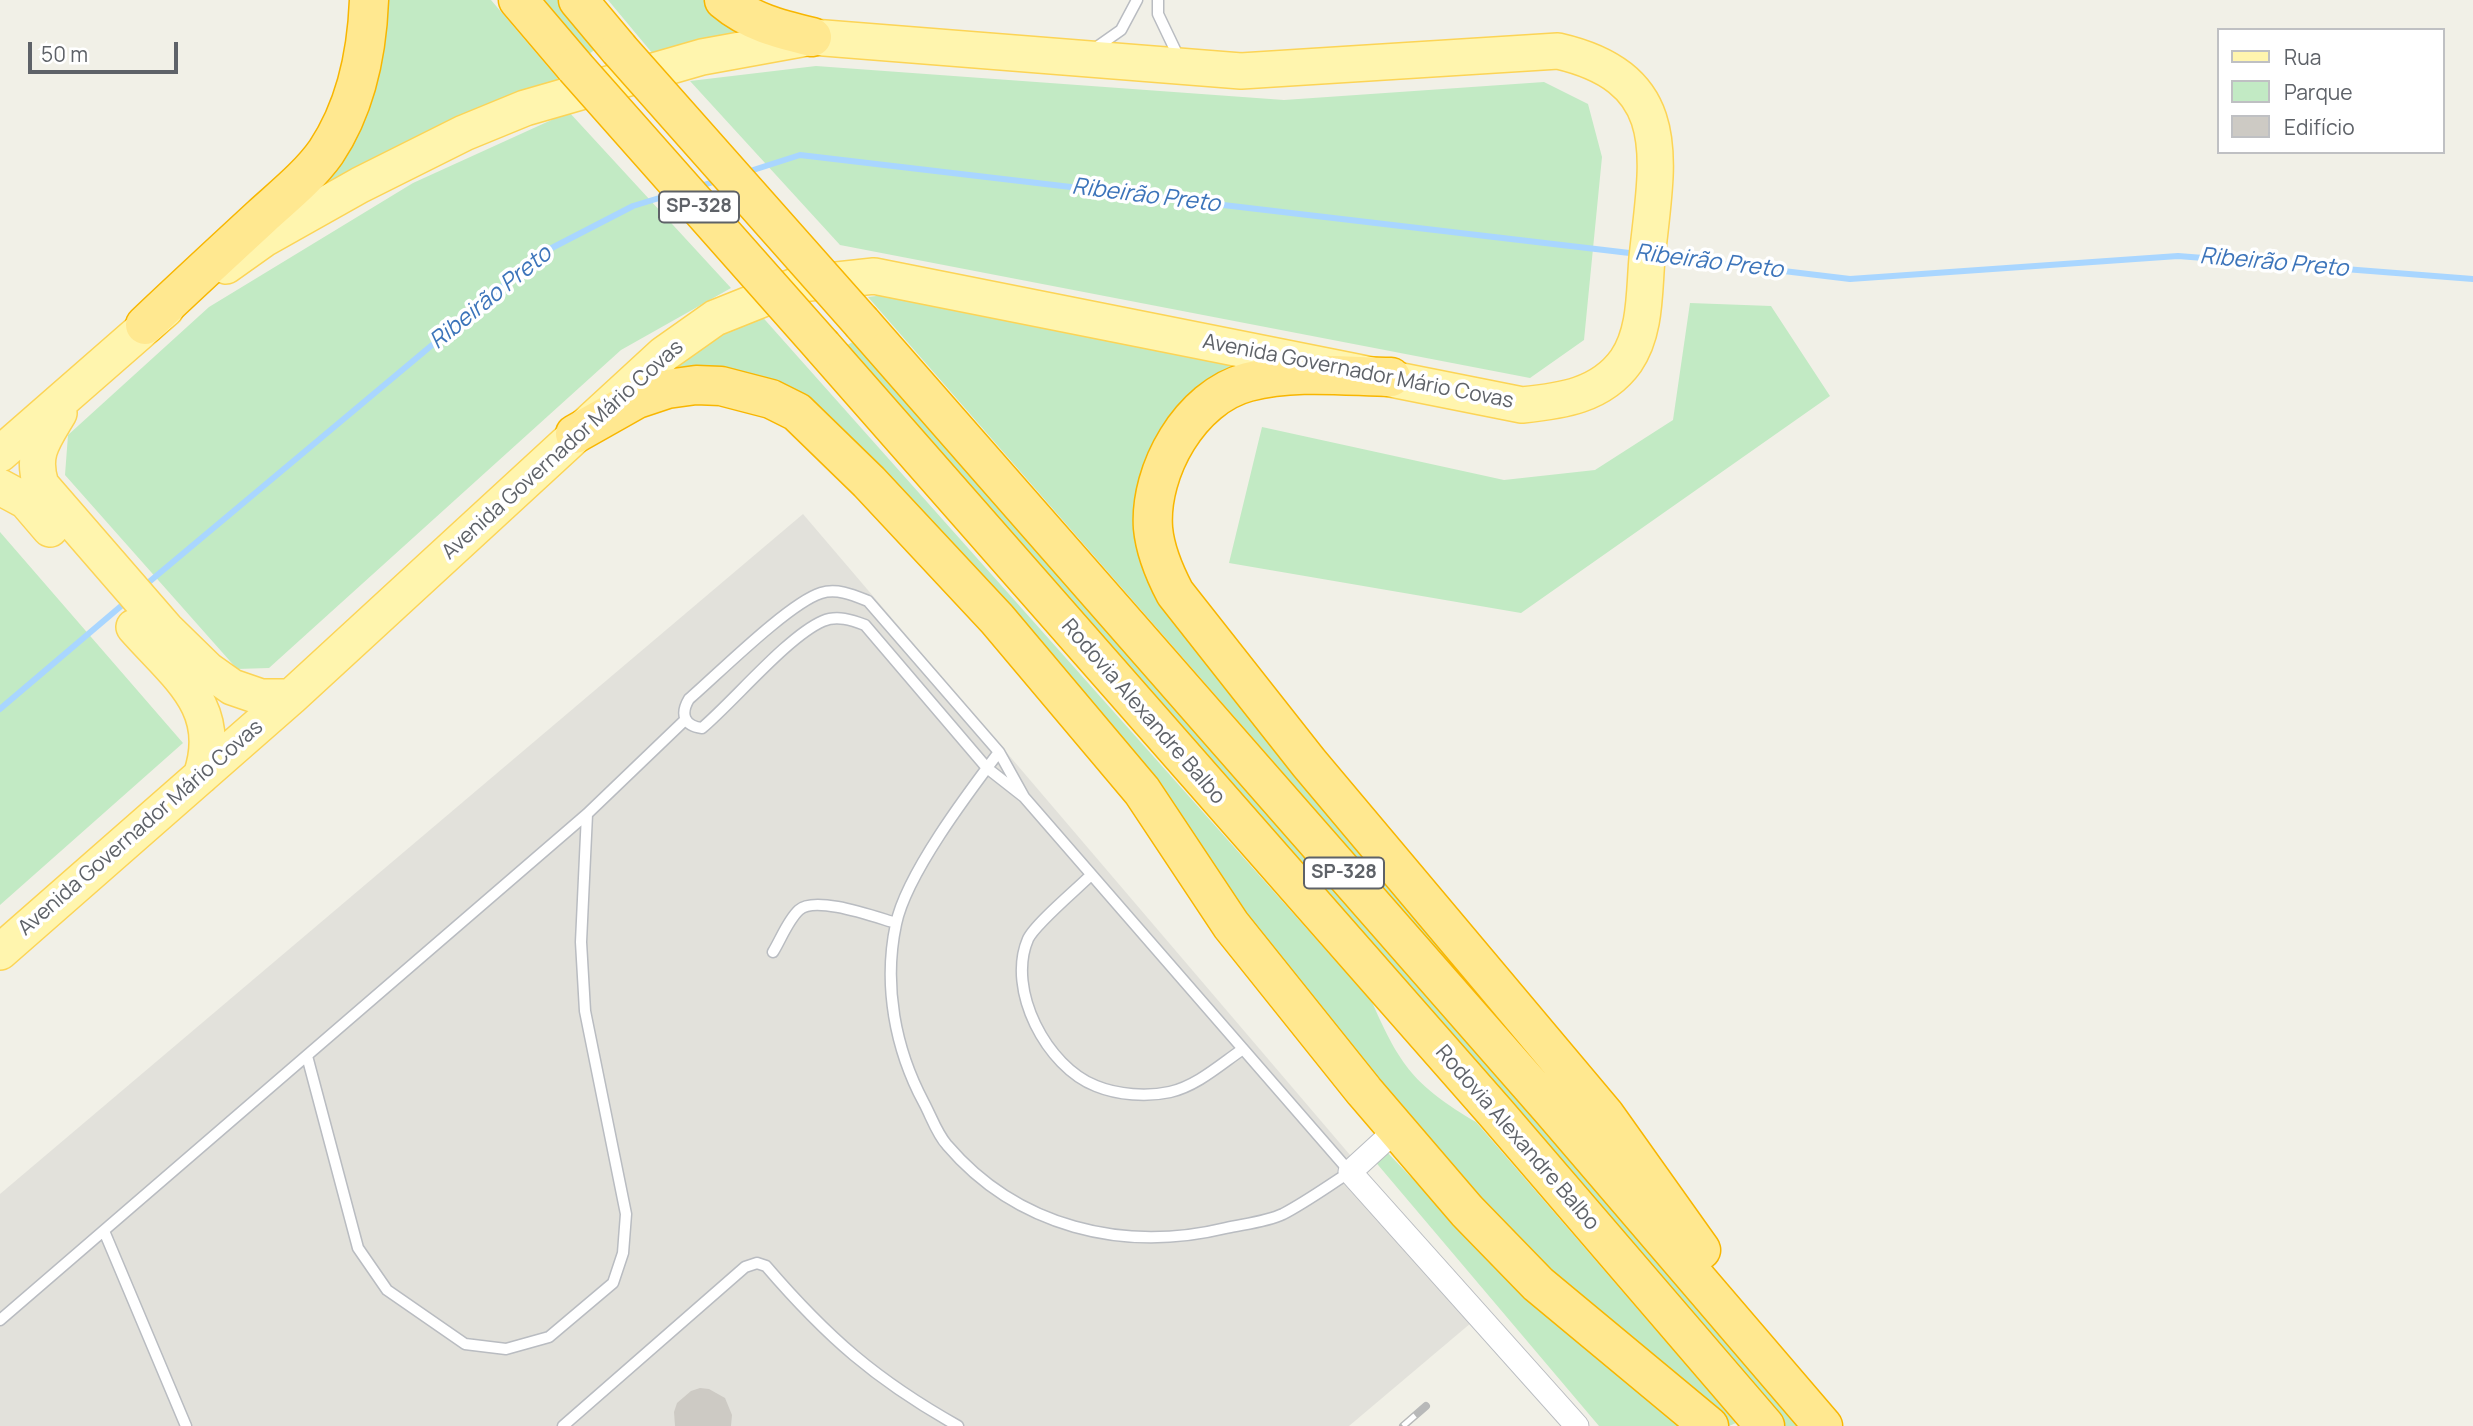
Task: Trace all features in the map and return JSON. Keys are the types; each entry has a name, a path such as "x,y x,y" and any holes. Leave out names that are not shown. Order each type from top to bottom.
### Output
{"highway":[{"path":"145,325 300,181 325,153 342,121 358,79 368,34 369,0"},
{"name":"Rodovia Alexandre Balbo","path":"518,0 1496,1113 1765,1426"},
{"name":"Rodovia Alexandre Balbo","path":"578,0 1534,1090 1824,1426"},
{"path":"724,0 757,21 811,37"},
{"path":"1391,377 1289,374 1244,383 1205,406 1175,440 1157,482 1153,528 1165,573 1175,593 1309,763 1605,1115 1824,1426"},
{"path":"575,434 637,399 667,389 696,385 721,386 771,399 797,412 869,482 997,618 1142,791 1231,925 1397,1129 1512,1259 1709,1426"}],"main road":[{"name":"Avenida Governador Mário Covas","path":"0,454 145,325 264,239 360,185 464,133 525,108 702,57 811,37 1241,71 1558,51 1592,58 1621,76 1643,103 1655,135 1656,170 1639,333 1625,362 1603,384 1568,401 1522,405 874,276 800,284 715,318 664,354 291,697 0,952"},
{"path":"73,389 37,453 35,467 41,485 92,562"},
{"path":"0,487 26,501 92,562 158,638 206,720 208,754 201,776"},
{"path":"158,638 232,687 261,697 291,697"}],"street":[{"path":"1397,1129 1350,1172 1577,1426"}],"lane":[{"path":"1082,58 1121,30 1137,0"},
{"path":"1158,0 1158,14 1166,35 1184,67"},
{"path":"999,752 987,768 923,862 896,923 890,996 906,1069 946,1144 1003,1197 1072,1227 1137,1239 1203,1234 1280,1216 1350,1172 1024,797 987,768 865,625 846,618 825,620 804,632 702,728 693,727 685,720 683,709 689,699 800,603 822,593 845,592 868,601 999,752 1024,797"},
{"path":"0,1320 587,814 685,720"},
{"path":"307,1056 358,1248 387,1290 465,1344 506,1349 549,1338 613,1283 623,1254 625,1214 585,1011 581,942 587,814"},
{"path":"1091,874 1029,937 1024,954 1027,1005 1058,1056 1075,1074 1095,1086 1118,1093 1144,1093 1169,1092 1192,1084 1243,1049"},
{"path":"772,952 799,910 807,904 823,904 896,923"},
{"path":"104,1231 186,1426"},
{"path":"563,1426 745,1267 757,1263 766,1266 838,1344 902,1394 958,1426"}],"shaded area":[{"path":"803,514 1484,1312 1349,1426 0,1426 0,1194"}],"green space":[{"path":"378,0 491,0 560,81 287,209"},
{"path":"533,0 561,0 600,46 582,59"},
{"path":"608,0 710,0 737,32 653,54"},
{"path":"816,66 1284,100 1544,82 1588,104 1602,157 1584,340 1530,378 840,245 690,81"},
{"path":"569,112 731,288 621,350 269,668 237,669 65,475 68,435 209,307 413,183"},
{"path":"884,295 1238,365 1178,410 1166,424 1148,460 1137,514 1608,1145 868,297"},
{"path":"1690,303 1771,306 1830,396 1521,613 1229,563 1262,427 1504,480 1595,470 1673,420"},
{"path":"758,312 1372,1002 1391,1043 1412,1072 1438,1097 1476,1122 1736,1423 1729,1426 1523,1252 822,416 661,373 714,335"},
{"path":"858,339 1809,1426 1782,1426 842,348"},
{"path":"0,532 183,743 0,905"},
{"path":"1385,1150 1474,1243 1691,1426 1599,1426 1373,1159"}],"building":[{"path":"709,1389 725,1398 732,1415 731,1426 675,1426 674,1412 677,1403 691,1391"}],"waterway":[{"name":"Ribeirão Preto","path":"747,172 800,155 1638,254"},
{"name":"Ribeirão Preto","path":"697,187 720,180"},
{"name":"Ribeirão Preto","path":"143,587 542,253 633,206 669,195"},
{"name":"Ribeirão Preto","path":"1659,256 1850,279 2178,256 2473,279"},
{"name":"Ribeirão Preto","path":"0,709 127,601"}],"railway":[{"path":"1403,1426 1426,1406"}]}
